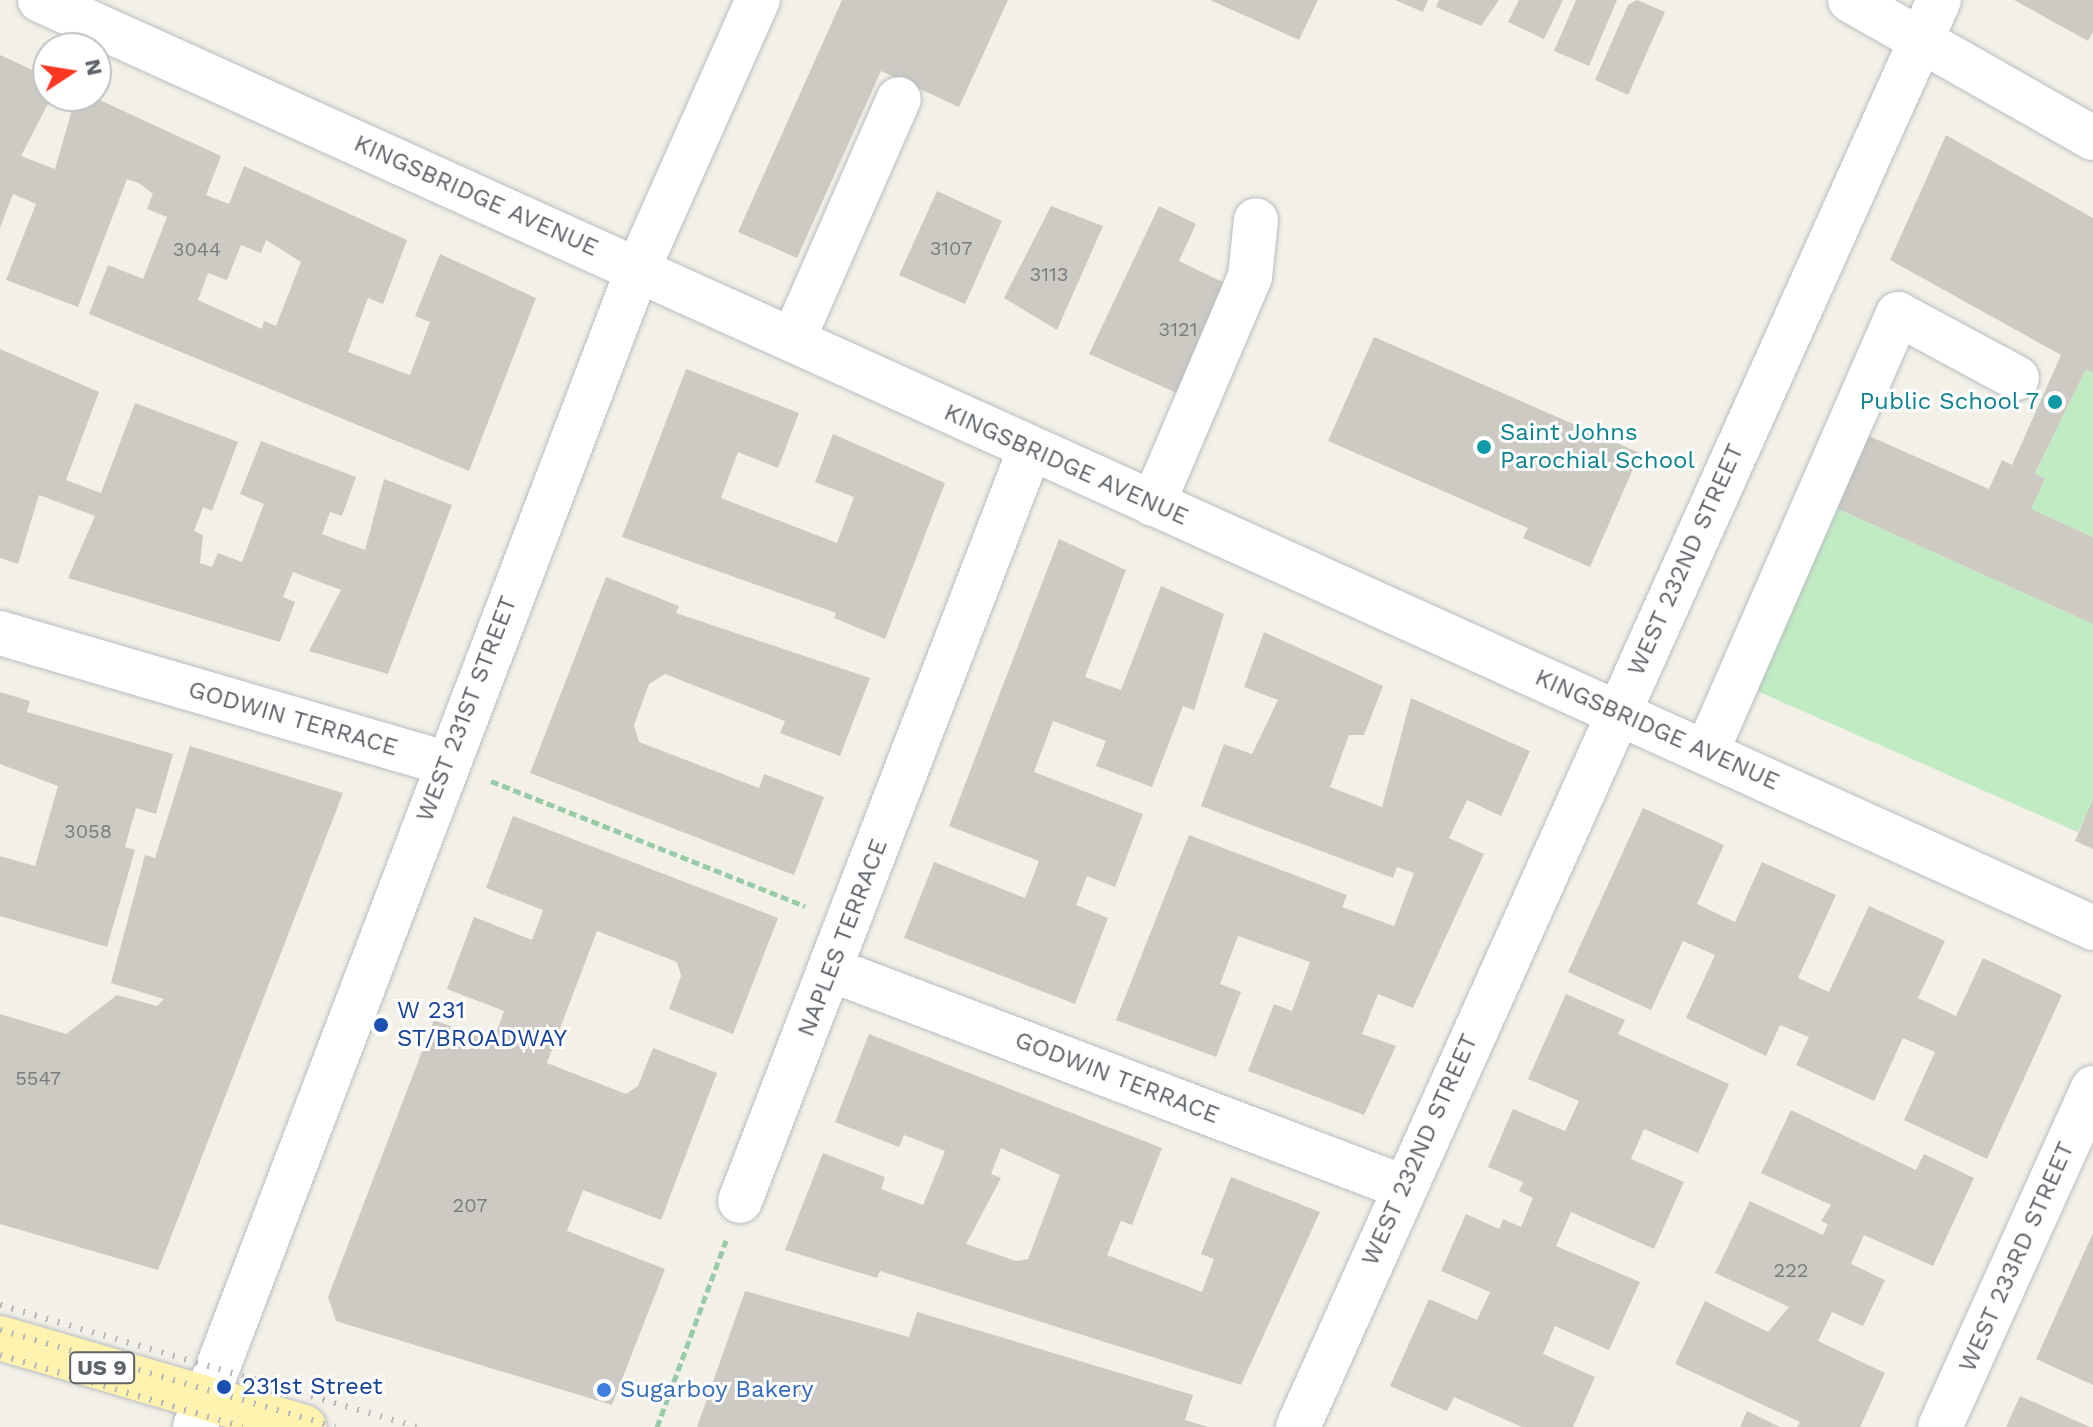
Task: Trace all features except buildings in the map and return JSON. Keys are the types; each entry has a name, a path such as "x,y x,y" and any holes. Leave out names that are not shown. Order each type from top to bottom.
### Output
{"main road":[{"name":"US 9","path":"0,1338 199,1412 304,1427"}],"street":[{"name":"KINGSBRIDGE AVENUE","path":"40,0 2093,928"},
{"name":"WEST 231ST STREET","path":"199,1412 445,763 638,269 758,0"},
{"path":"1850,0 2093,138"},
{"name":"WEST 232ND STREET","path":"1298,1427 1403,1187 1939,0"},
{"path":"793,340 899,99"},
{"path":"1153,504 1250,277 1256,220"},
{"path":"1707,751 1898,314 2017,378"},
{"name":"NAPLES TERRACE","path":"740,1201 832,970 1030,449"},
{"name":"GODWIN TERRACE","path":"0,633 445,763"},
{"name":"GODWIN TERRACE","path":"832,970 1403,1187"},
{"name":"WEST 233RD STREET","path":"1940,1427 2093,1088"}],"path":[{"path":"445,763 850,923"},
{"path":"657,1427 740,1201"}],"green space":[{"path":"2086,369 2093,373 2093,537 2031,509 2045,479 2035,473"},
{"path":"1827,504 2093,624 2093,800 2078,832 1748,687"}],"railway":[{"path":"0,1305 416,1427"},
{"path":"0,1330 335,1427"},
{"path":"0,1355 243,1427"}],"place":[{"name":"Public School 7","path":"2055,402"},
{"name":"Saint Johns Parochial School","path":"1484,447"},
{"name":"W 231 ST/BROADWAY","path":"381,1025"},
{"name":"231st Street","path":"224,1387"},
{"name":"Sugarboy Bakery","path":"604,1390"}]}
